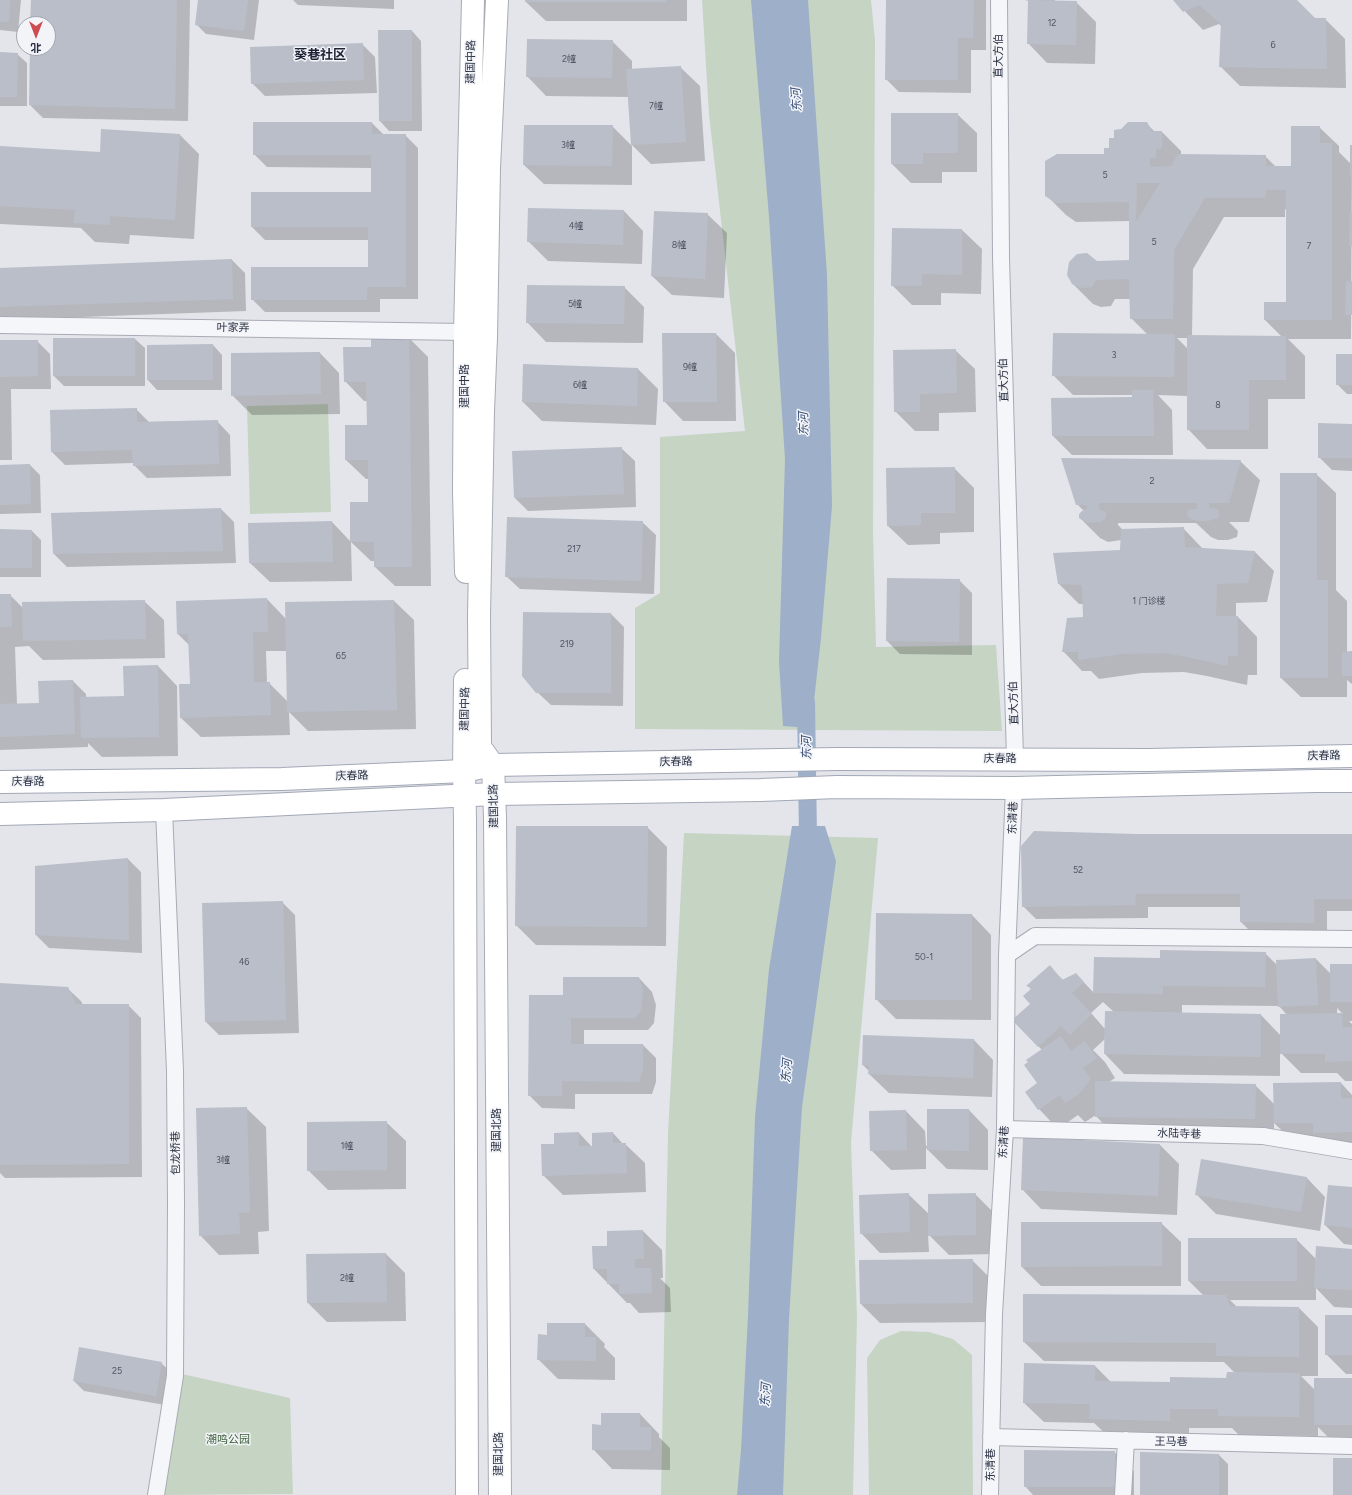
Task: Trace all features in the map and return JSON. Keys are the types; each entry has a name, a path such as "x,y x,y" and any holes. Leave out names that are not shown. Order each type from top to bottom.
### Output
{"main road":[{"name":"建国中路","path":"464,771 467,578 464,492 465,332 473,0"},
{"name":"建国中路","path":"493,765 480,747 479,616 489,168 497,0"},
{"name":"庆春路","path":"0,782 282,779 464,771 493,765 838,759 1148,760 1352,756"},
{"name":"建国北路","path":"493,765 500,1495"},
{"path":"464,771 467,1495"},
{"path":"0,814 164,810 494,794 761,790 837,787 1014,788 1316,780 1352,781"}],"street":[{"name":"直大方伯","path":"999,0 1001,257 1016,759"},
{"name":"叶家弄","path":"0,325 465,332"},
{"name":"东清巷","path":"990,1495 994,1314 1005,1129 1007,955 1014,788"},
{"name":"包龙桥巷","path":"156,1495 174,1376 176,1203 175,1071 164,810"},
{"path":"1007,955 1034,936 1352,939"},
{"name":"水陆寺巷","path":"1005,1129 1263,1136 1352,1151"},
{"name":"王马巷","path":"991,1437 1352,1446"},
{"path":"1123,1495 1126,1440"}],"green space":[{"path":"702,0 871,0 875,40 873,534 876,647 996,645 1002,731 635,729 635,608 660,593 660,437 745,431 709,114"},
{"path":"328,404 331,512 250,514 247,406"},
{"path":"684,833 878,838 851,1142 857,1317 853,1495 661,1495 668,1134"},
{"path":"901,1331 929,1332 953,1339 972,1355 973,1495 869,1495 867,1358 880,1340"},
{"name":"潮鸣公园","path":"182,1374 290,1398 293,1494 164,1495"}],"water":[{"path":"751,0 808,0 827,275 832,506 821,638 811,728 783,726 779,662 785,459 769,217"},
{"path":"792,826 825,826 836,861 802,1107 789,1319 783,1495 737,1495 741,1450 748,1316 755,1117 769,969"}],"building":[{"path":"0,0 10,0 9,22 0,22"},
{"path":"31,0 177,0 175,109 29,105 30,56 56,56 56,16 30,16"},
{"path":"198,0 248,0 244,31 195,25"},
{"path":"525,0 667,0 667,2 525,2"},
{"path":"886,0 974,0 973,38 958,38 958,80 885,80"},
{"path":"1028,0 1077,1 1076,45 1027,44"},
{"path":"1173,0 1297,0 1315,18 1326,18 1327,69 1219,67 1221,24 1199,5 1183,12"},
{"path":"378,30 412,30 412,121 379,121"},
{"path":"527,39 613,40 612,78 526,77"},
{"path":"363,43 364,80 251,84 250,47"},
{"path":"0,52 16,53 16,56 18,56 17,97 0,97"},
{"path":"681,66 686,142 631,145 626,69"},
{"path":"891,113 958,113 958,153 923,153 923,164 891,164"},
{"path":"253,122 372,122 372,134 406,134 406,287 367,287 367,300 251,300 251,267 368,267 368,227 251,227 251,192 371,192 371,155 253,155"},
{"path":"1128,122 1147,122 1152,131 1162,131 1162,148 1156,149 1156,158 1150,158 1150,167 1171,166 1178,154 1266,155 1266,166 1291,166 1291,126 1320,126 1320,143 1332,143 1332,320 1264,320 1264,302 1286,302 1286,190 1266,190 1265,198 1205,198 1174,250 1173,319 1130,319 1129,279 1096,280 1092,287 1081,288 1072,284 1067,275 1069,262 1077,254 1087,253 1097,261 1129,260 1129,202 1056,203 1045,196 1045,161 1057,154 1104,154 1104,148 1109,148 1109,138 1114,138 1114,130 1121,129","holes":["1137,183 1160,183 1136,222"]},
{"path":"524,125 613,125 612,166 523,165"},
{"path":"101,129 180,134 175,220 110,216 110,225 74,223 75,210 0,206 0,146 100,152"},
{"path":"1350,145 1352,145 1352,176 1350,176"},
{"path":"528,208 624,210 623,245 527,242"},
{"path":"654,211 708,213 705,279 651,276"},
{"path":"1350,212 1352,212 1352,246 1349,246"},
{"path":"892,228 962,229 962,275 922,274 922,286 891,286"},
{"path":"232,259 233,299 0,307 0,268"},
{"path":"1346,281 1352,281 1352,315 1345,315"},
{"path":"527,285 625,286 624,324 526,323"},
{"path":"662,333 716,333 717,402 663,402"},
{"path":"1053,333 1175,334 1174,377 1052,376"},
{"path":"1187,335 1286,336 1286,380 1249,380 1249,430 1187,430"},
{"path":"409,336 412,567 374,567 374,542 350,542 350,502 368,502 368,460 345,460 345,425 367,425 366,382 344,382 343,347 371,347 371,337"},
{"path":"53,338 135,338 135,376 53,376"},
{"path":"0,340 38,340 38,376 0,377"},
{"path":"213,344 213,380 147,380 147,345"},
{"path":"956,349 957,393 920,394 920,412 894,412 893,350"},
{"path":"320,352 321,394 231,396 231,353"},
{"path":"1336,354 1352,354 1352,385 1336,385"},
{"path":"523,364 638,368 637,406 522,402"},
{"path":"1132,390 1153,390 1154,436 1052,436 1051,398 1132,397"},
{"path":"137,408 137,422 218,420 219,464 133,466 132,450 51,452 50,410"},
{"path":"1318,423 1352,424 1352,458 1318,458"},
{"path":"622,447 624,494 514,498 512,451"},
{"path":"1061,458 1241,460 1229,503 1209,503 1209,508 1214,508 1219,511 1218,518 1208,521 1197,521 1190,518 1187,514 1189,509 1197,509 1197,503 1099,503 1099,509 1106,512 1106,518 1100,522 1088,523 1079,518 1079,514 1087,509 1087,505 1076,505"},
{"path":"30,464 31,504 0,505 0,465"},
{"path":"955,467 955,513 921,513 921,525 887,526 886,468"},
{"path":"1280,473 1317,473 1317,580 1328,580 1328,678 1280,678"},
{"path":"221,508 223,551 53,554 51,513"},
{"path":"507,517 643,521 641,581 505,577"},
{"path":"332,521 333,562 249,563 248,523"},
{"path":"1184,527 1185,547 1255,551 1248,583 1217,584 1216,616 1238,616 1238,656 1228,656 1228,666 1164,653 1122,654 1078,660 1078,652 1062,652 1067,618 1083,617 1082,585 1058,584 1053,553 1120,550 1121,529"},
{"path":"0,529 32,530 32,568 0,568"},
{"path":"887,578 960,579 959,642 886,641"},
{"path":"0,594 11,594 12,627 0,627"},
{"path":"267,598 268,632 253,632 254,682 270,682 271,715 180,718 179,684 190,684 188,634 177,634 176,601"},
{"path":"145,600 146,639 23,641 22,602"},
{"path":"394,600 397,710 287,712 285,602"},
{"path":"523,612 611,613 611,693 536,693 522,676"},
{"path":"1352,651 1352,676 1342,676 1342,652"},
{"path":"158,665 159,737 81,738 80,697 124,696 123,666"},
{"path":"73,680 75,734 0,737 0,704 39,703 38,681"},
{"path":"516,826 648,826 647,927 515,926"},
{"path":"1034,831 1136,834 1352,834 1352,899 1314,899 1314,923 1240,922 1240,894 1136,894 1135,905 1022,907 1021,846"},
{"path":"128,858 129,940 35,935 35,866"},
{"path":"283,901 286,1020 205,1022 202,903"},
{"path":"876,913 972,914 972,1000 875,1000"},
{"path":"1160,950 1266,952 1265,987 1163,986 1163,994 1093,993 1094,957 1160,958"},
{"path":"1316,958 1318,1005 1278,1007 1276,960"},
{"path":"1330,964 1352,964 1352,1002 1330,1002"},
{"path":"1050,965 1062,980 1076,973 1084,982 1072,993 1092,1014 1070,1035 1061,1026 1038,1047 1012,1020 1030,1004 1023,996 1032,988 1026,986"},
{"path":"563,977 639,977 643,991 641,1010 635,1018 571,1018 571,1044 643,1044 643,1069 639,1082 562,1081 562,1096 528,1096 529,995 563,995"},
{"path":"0,983 68,987 76,1004 129,1004 129,1164 0,1165"},
{"path":"1105,1011 1261,1014 1261,1057 1104,1054"},
{"path":"1342,1013 1343,1027 1352,1027 1352,1061 1325,1062 1325,1054 1280,1054 1280,1014"},
{"path":"863,1035 974,1039 973,1078 868,1074 869,1066 862,1065"},
{"path":"1061,1036 1071,1051 1085,1041 1097,1058 1083,1068 1091,1079 1080,1093 1065,1103 1060,1095 1038,1110 1025,1092 1037,1083 1024,1065 1028,1062 1026,1060"},
{"path":"1095,1081 1256,1084 1255,1119 1095,1117"},
{"path":"1341,1082 1341,1098 1352,1098 1352,1132 1313,1133 1313,1123 1274,1123 1273,1083"},
{"path":"247,1107 250,1212 239,1213 240,1234 199,1236 196,1108"},
{"path":"927,1109 969,1109 969,1151 927,1150"},
{"path":"906,1110 907,1150 870,1151 869,1111"},
{"path":"387,1121 387,1170 307,1171 307,1122"},
{"path":"579,1132 579,1146 592,1146 592,1133 613,1132 613,1143 626,1143 627,1173 542,1176 541,1144 554,1144 554,1133"},
{"path":"1023,1137 1160,1144 1158,1196 1021,1190"},
{"path":"1201,1159 1307,1177 1301,1212 1195,1195"},
{"path":"1328,1185 1352,1187 1352,1228 1324,1225"},
{"path":"909,1193 910,1232 860,1234 859,1195"},
{"path":"976,1193 976,1235 928,1236 928,1194"},
{"path":"1021,1222 1162,1222 1162,1266 1021,1267"},
{"path":"643,1230 644,1259 635,1259 635,1268 651,1268 652,1293 619,1294 619,1284 607,1284 607,1269 593,1269 592,1246 607,1246 607,1231"},
{"path":"1188,1238 1297,1238 1297,1281 1188,1281"},
{"path":"1316,1246 1352,1249 1352,1290 1314,1288"},
{"path":"386,1253 387,1302 307,1303 306,1254"},
{"path":"973,1259 973,1303 860,1304 859,1260"},
{"path":"1023,1294 1226,1295 1230,1306 1299,1307 1299,1357 1216,1356 1216,1343 1023,1342"},
{"path":"1325,1315 1352,1315 1352,1355 1325,1355"},
{"path":"547,1323 585,1323 585,1337 596,1337 596,1361 537,1360 538,1334 547,1335"},
{"path":"79,1347 162,1362 156,1396 73,1381"},
{"path":"1024,1363 1095,1365 1095,1381 1170,1382 1170,1377 1226,1378 1227,1372 1300,1373 1299,1417 1218,1416 1218,1409 1170,1409 1170,1421 1089,1419 1090,1404 1023,1403"},
{"path":"1314,1378 1352,1378 1352,1425 1314,1425"},
{"path":"601,1413 640,1413 640,1427 651,1427 651,1450 592,1450 592,1424 601,1425"},
{"path":"1024,1450 1115,1451 1115,1487 1024,1487"},
{"path":"1140,1452 1219,1454 1219,1495 1140,1495"},
{"path":"1333,1458 1352,1458 1352,1495 1333,1495"}],"waterway":[{"name":"东河","path":"806,702 807,851"}],"district":[{"name":"葵巷社区","path":"320,55"}]}
